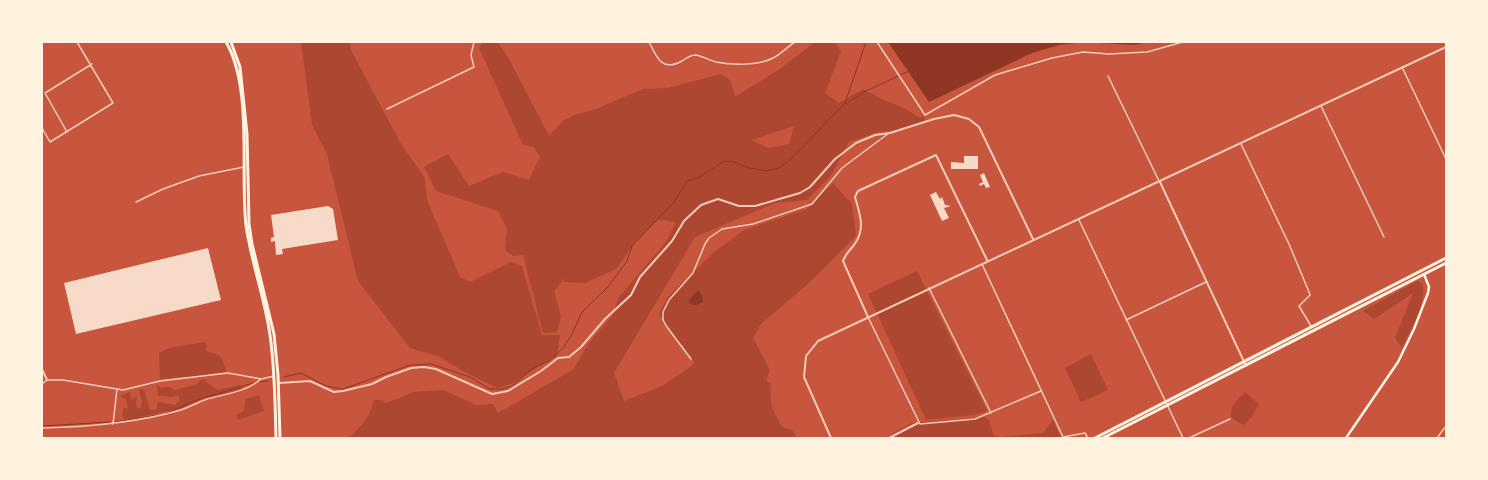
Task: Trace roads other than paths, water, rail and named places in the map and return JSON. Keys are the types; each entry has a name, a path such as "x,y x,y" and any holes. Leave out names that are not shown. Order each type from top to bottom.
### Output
{"main road":[{"path":"226,42 236,68 239,84 244,135 246,224 270,334 276,384 276,438"},
{"path":"231,42 240,67 247,127 249,224 252,244 274,334 280,438"},
{"path":"1095,438 1245,364 1423,272 1446,258"},
{"path":"1245,364 1311,326 1423,272 1446,263"},
{"path":"1346,438 1391,373 1414,329 1429,288 1423,272"},
{"path":"1103,438 1166,403"}],"street":[{"path":"42,128 50,142 113,104 92,64 77,42"},
{"path":"387,109 474,67 471,56 474,42"},
{"path":"649,42 656,57 662,64 667,65 696,55 716,62 759,64 773,58 795,42"},
{"path":"877,42 925,115 995,74 1045,60 1083,52 1109,54 1146,52 1183,42"},
{"path":"832,438 806,386 803,369 806,356 818,341 987,260 1079,220 1241,144 1446,46"},
{"path":"67,132 45,93 92,64"},
{"path":"1402,67 1446,159"},
{"path":"1108,76 1208,281 1245,364"},
{"path":"1321,106 1384,237"},
{"path":"276,384 310,381 334,392 344,391 372,384 411,368 424,367 443,372 492,394 508,391 541,371 558,358 569,357 581,347 605,319 631,295 640,277 672,241 684,221 701,205 718,199 739,206 755,206 800,193 810,187 835,159 856,143 875,135 890,133 947,116 959,116 974,123 983,134 1033,239"},
{"path":"691,359 667,328 663,320 663,312 668,300 693,273 709,238 722,229 754,224 812,204 842,168 890,133"},
{"path":"1241,144 1289,244 1309,292 1310,295 1299,306 1311,326"},
{"path":"918,423 843,262 844,257 859,238 862,230 862,220 855,197 858,191 936,155 987,260"},
{"path":"136,202 163,189 199,176 244,167"},
{"path":"1079,220 1182,438"},
{"path":"982,263 1063,437 1086,434 1088,438"},
{"path":"1126,320 1208,281"},
{"path":"929,288 991,413"},
{"path":"42,369 47,380"},
{"path":"42,384 47,380 77,381 130,390 160,381 228,374 261,379 274,376"},
{"path":"42,428 113,424 183,409 205,400 248,389 261,379"},
{"path":"113,424 117,389"},
{"path":"889,438 918,423 975,419 1041,391"},
{"path":"1189,438 1230,419"},
{"path":"1437,438 1446,426"}],"waterway":[{"path":"284,377 301,373 326,386 343,389 410,365 431,364 470,377 490,389 502,389 512,386 532,369 550,360 563,348 571,336 582,312 607,288 627,261 632,246 674,202 687,181 698,178 723,162 732,161 749,168 767,171 779,168 790,160 845,103 866,42"},
{"path":"845,103 846,104 864,92 909,71"},
{"path":"260,382 268,381"},
{"path":"167,413 197,400 253,383"},
{"path":"115,422 164,414"},
{"path":"42,426 110,422"}]}
